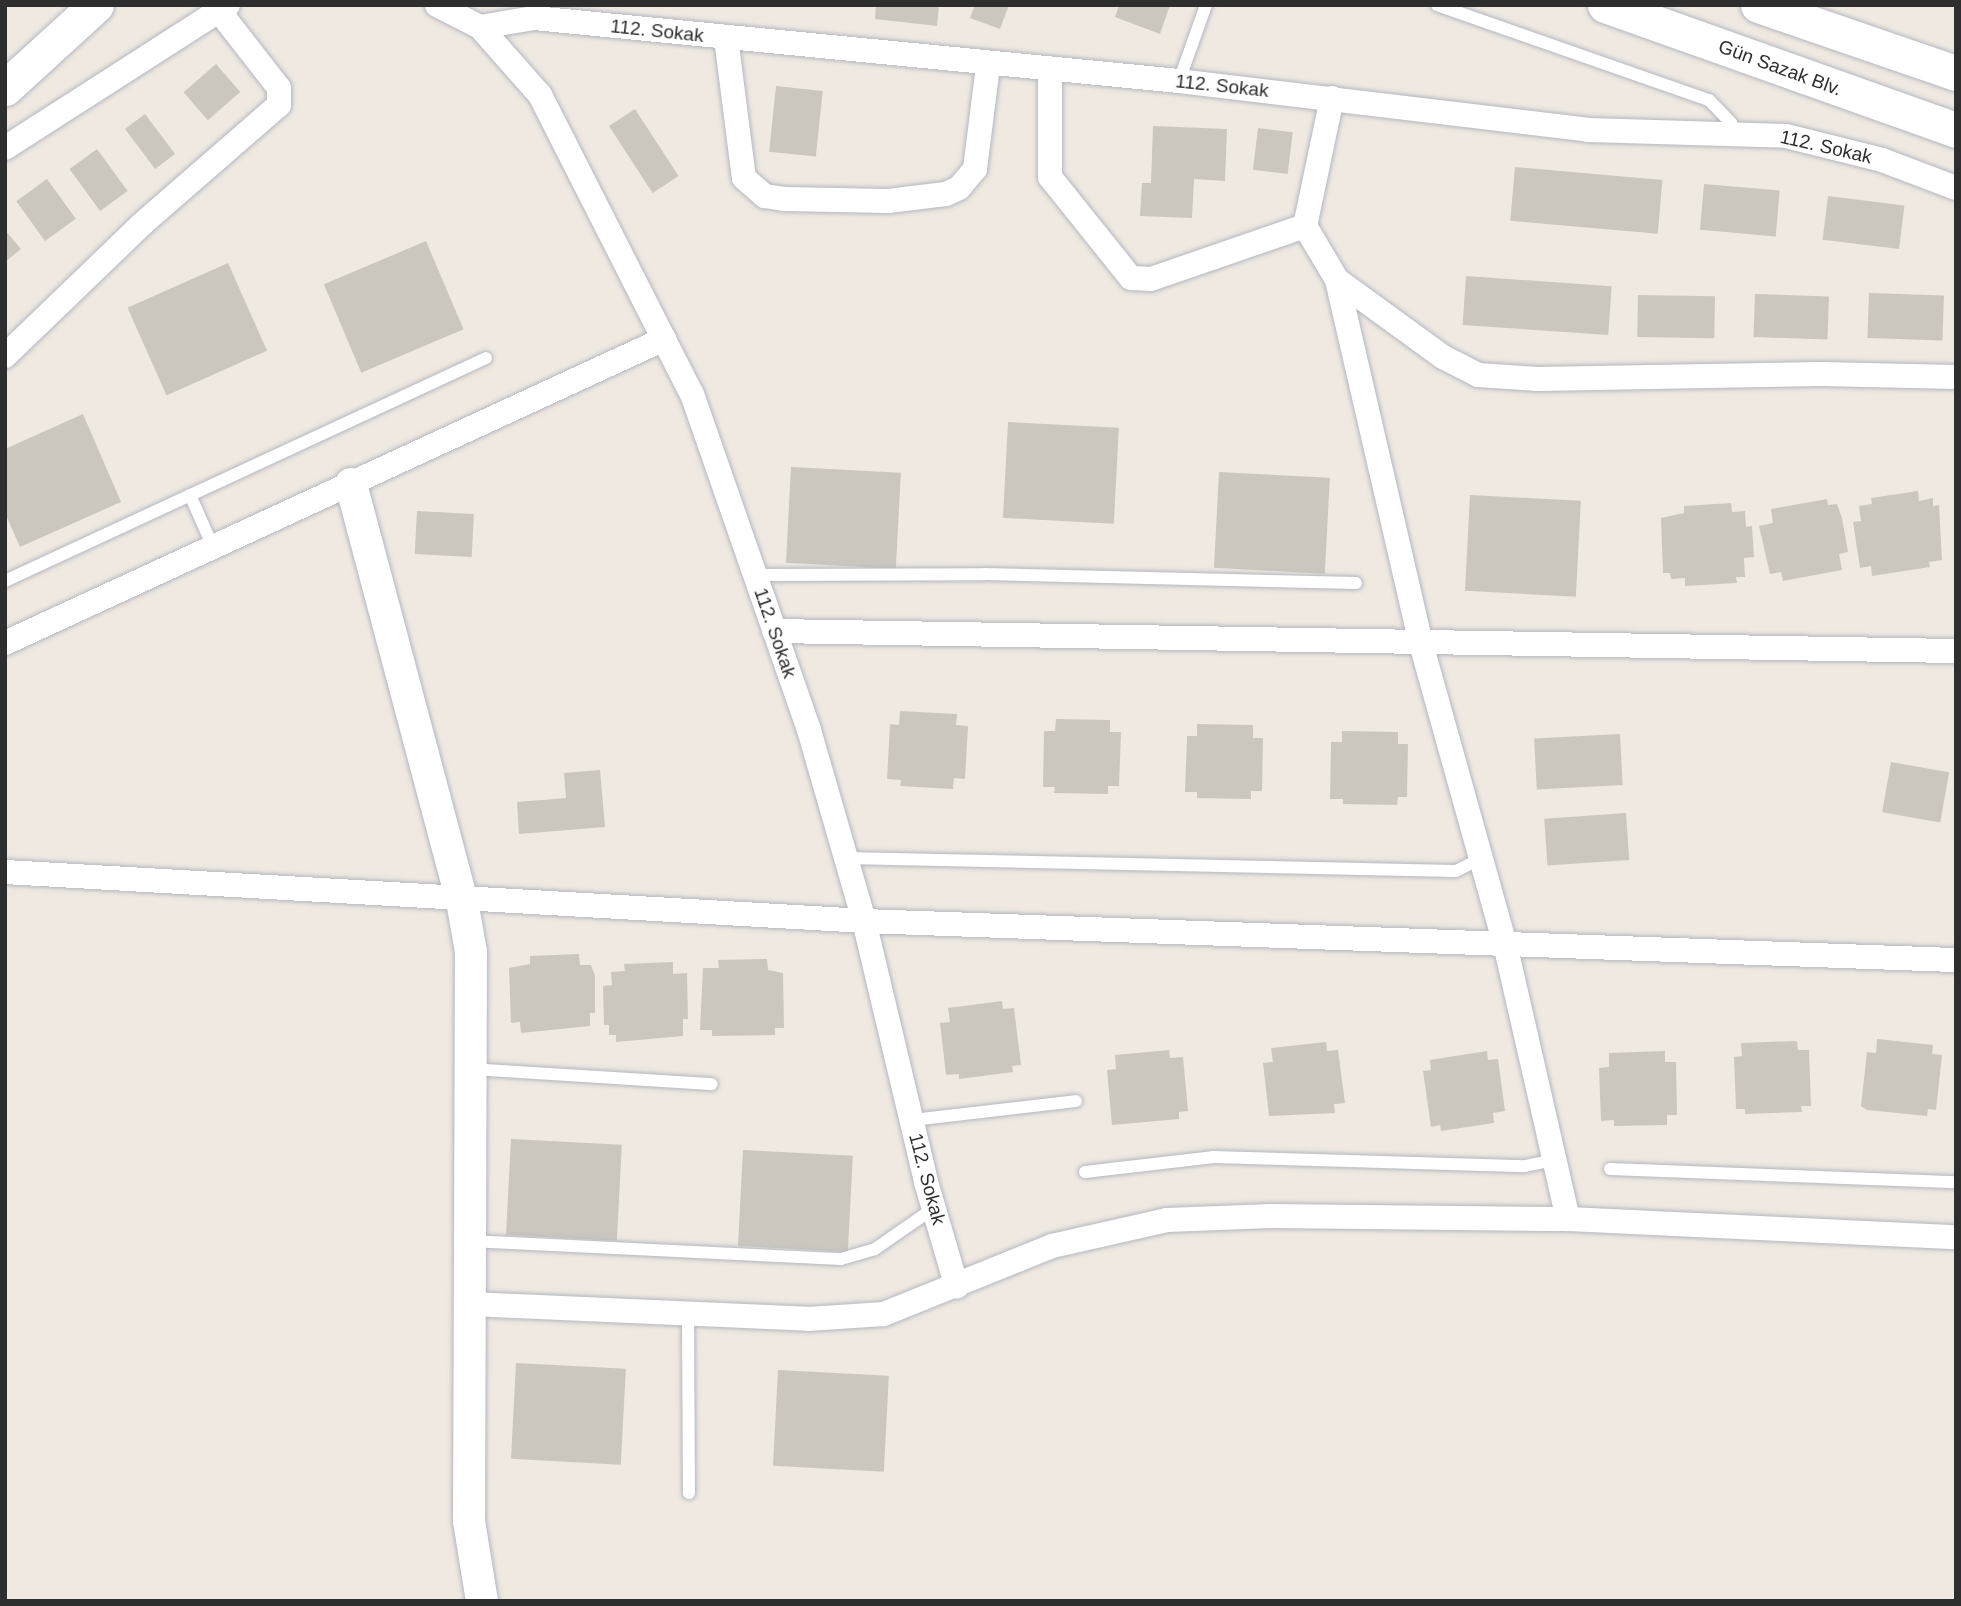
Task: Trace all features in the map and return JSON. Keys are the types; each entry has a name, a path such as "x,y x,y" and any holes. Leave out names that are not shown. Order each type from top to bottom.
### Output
{"main road":[{"path":"5,88 96,5"},
{"name":"Gün Sazak Blv.","path":"1605,5 1956,130"},
{"path":"1758,5 1956,74"}],"street":[{"name":"112. Sokak","path":"437,5 480,27 540,95 692,394 774,631 846,858 934,1208 957,1287"},
{"path":"480,27 501,5"},
{"path":"5,148 223,8 279,88 279,105 142,224 5,356"},
{"name":"112. Sokak","path":"480,27 534,18 988,66 1179,81 1588,130 1786,136 1843,149 1956,188"},
{"path":"726,38 744,178 765,196 784,199 888,201 946,194 959,188 975,169 988,66"},
{"path":"1050,71 1050,177 1131,278 1151,279 1305,226"},
{"path":"1332,98 1305,226 1337,280 1420,640 1505,944 1568,1219"},
{"path":"1337,280 1443,358 1478,374 1538,379 1821,374 1956,377"},
{"path":"5,643 664,340"},
{"path":"351,484 462,901 471,952 469,1521 482,1601"},
{"path":"774,631 1956,651"},
{"path":"5,872 462,901 864,921 1956,960"},
{"path":"470,1304 808,1319 884,1314 957,1287 1052,1246 1167,1220 1271,1216 1568,1219 1956,1237"}],"lane":[{"path":"1179,81 1206,5"},
{"path":"1437,5 1709,100 1731,123 1730,133"},
{"path":"5,581 486,358"},
{"path":"190,495 213,547"},
{"path":"755,575 985,574 1356,583"},
{"path":"846,858 1456,871 1482,858"},
{"path":"471,1069 712,1084"},
{"path":"912,1120 1076,1101"},
{"path":"1085,1172 1214,1157 1525,1166 1554,1160"},
{"path":"1609,1169 1956,1182"},
{"path":"470,1241 841,1259 876,1248 934,1208"},
{"path":"688,1314 689,1493"}],"building":[{"path":"876,5 939,5 937,26 875,19"},
{"path":"975,5 1009,5 1000,29 970,18"},
{"path":"1119,5 1170,5 1160,34 1115,17"},
{"path":"216,64 240,92 208,120 184,92"},
{"path":"776,86 823,91 816,157 769,152"},
{"path":"635,109 679,176 653,193 609,126"},
{"path":"145,114 175,154 155,169 125,129"},
{"path":"1153,126 1227,129 1225,181 1194,179 1192,218 1140,216 1142,183 1151,183"},
{"path":"1258,128 1293,132 1288,174 1253,170"},
{"path":"97,149 128,191 100,211 69,169"},
{"path":"1515,167 1662,180 1658,234 1510,221"},
{"path":"47,179 76,219 45,241 16,201"},
{"path":"1704,184 1780,191 1776,236 1700,230"},
{"path":"1828,196 1904,205 1899,249 1823,240"},
{"path":"5,230 21,249 5,262"},
{"path":"426,241 464,329 361,373 324,284"},
{"path":"228,263 267,351 167,395 128,308"},
{"path":"1466,276 1612,286 1608,335 1463,325"},
{"path":"1869,293 1944,296 1942,341 1867,338"},
{"path":"1755,294 1829,297 1827,340 1753,337"},
{"path":"1638,295 1715,296 1714,338 1637,337"},
{"path":"83,414 121,502 20,547 5,513 5,449"},
{"path":"1008,422 1119,428 1114,524 1003,518"},
{"path":"791,467 901,473 896,569 786,563"},
{"path":"1219,472 1330,478 1325,574 1214,568"},
{"path":"1918,491 1919,501 1933,498 1933,506 1939,505 1942,560 1929,562 1930,567 1872,576 1871,566 1860,568 1853,522 1861,521 1859,506 1872,504 1871,498"},
{"path":"1470,495 1581,501 1576,597 1465,591"},
{"path":"1827,499 1828,505 1837,504 1842,518 1848,552 1839,554 1842,570 1783,581 1781,572 1770,574 1759,526 1773,523 1771,509"},
{"path":"1731,503 1732,512 1745,511 1746,527 1752,526 1754,557 1744,558 1745,577 1736,577 1737,583 1685,586 1685,578 1671,579 1670,573 1663,573 1661,518 1684,513 1684,506"},
{"path":"417,511 474,514 472,557 415,554"},
{"path":"900,711 957,714 956,725 968,726 965,779 954,778 953,789 900,786 901,780 887,779 890,724 899,725"},
{"path":"1056,719 1110,720 1110,732 1121,732 1119,786 1108,786 1108,794 1054,793 1055,787 1043,787 1044,731 1055,731"},
{"path":"1197,724 1253,725 1253,738 1263,738 1262,791 1251,791 1251,799 1197,798 1197,792 1185,792 1187,736 1197,736"},
{"path":"1342,731 1398,732 1398,744 1408,744 1407,797 1398,797 1397,805 1343,804 1343,799 1330,799 1331,742 1342,742"},
{"path":"1620,734 1623,785 1537,789 1534,739"},
{"path":"1891,762 1949,772 1940,822 1882,812"},
{"path":"600,770 605,827 519,834 517,802 566,798 564,773"},
{"path":"1626,813 1629,860 1547,866 1544,819"},
{"path":"579,954 580,965 591,965 595,976 595,1013 590,1013 590,1026 521,1033 520,1022 511,1023 509,968 530,964 530,956"},
{"path":"767,959 768,970 783,973 784,1028 775,1028 775,1035 712,1036 712,1030 700,1030 703,968 719,968 718,960"},
{"path":"673,962 673,974 687,973 688,1019 683,1019 683,1036 616,1042 616,1035 609,1035 609,1025 604,1025 603,986 612,985 611,972 625,971 624,964"},
{"path":"1002,1001 1003,1009 1014,1008 1021,1065 1012,1066 1013,1072 959,1079 959,1074 946,1075 940,1023 950,1022 948,1008"},
{"path":"1877,1039 1933,1045 1932,1054 1942,1055 1936,1110 1928,1109 1927,1116 1867,1110 1861,1106 1867,1052 1876,1053"},
{"path":"1797,1041 1798,1050 1809,1050 1811,1106 1801,1106 1802,1112 1745,1114 1745,1109 1736,1109 1734,1057 1742,1056 1741,1043"},
{"path":"1326,1042 1327,1051 1338,1050 1345,1103 1334,1104 1335,1113 1269,1116 1263,1063 1273,1062 1271,1048"},
{"path":"1169,1050 1170,1058 1183,1057 1188,1111 1179,1112 1179,1119 1112,1125 1107,1070 1116,1069 1115,1055"},
{"path":"1487,1051 1488,1060 1498,1059 1505,1111 1493,1113 1494,1123 1441,1131 1440,1125 1431,1127 1423,1071 1431,1070 1430,1060"},
{"path":"1665,1051 1665,1062 1676,1062 1677,1115 1667,1115 1667,1125 1614,1126 1614,1120 1601,1121 1599,1068 1609,1067 1609,1053"},
{"path":"511,1139 622,1145 617,1241 506,1235"},
{"path":"743,1150 853,1156 848,1252 738,1246"},
{"path":"516,1363 626,1369 621,1465 511,1459"},
{"path":"778,1370 889,1376 884,1472 773,1466"}]}
